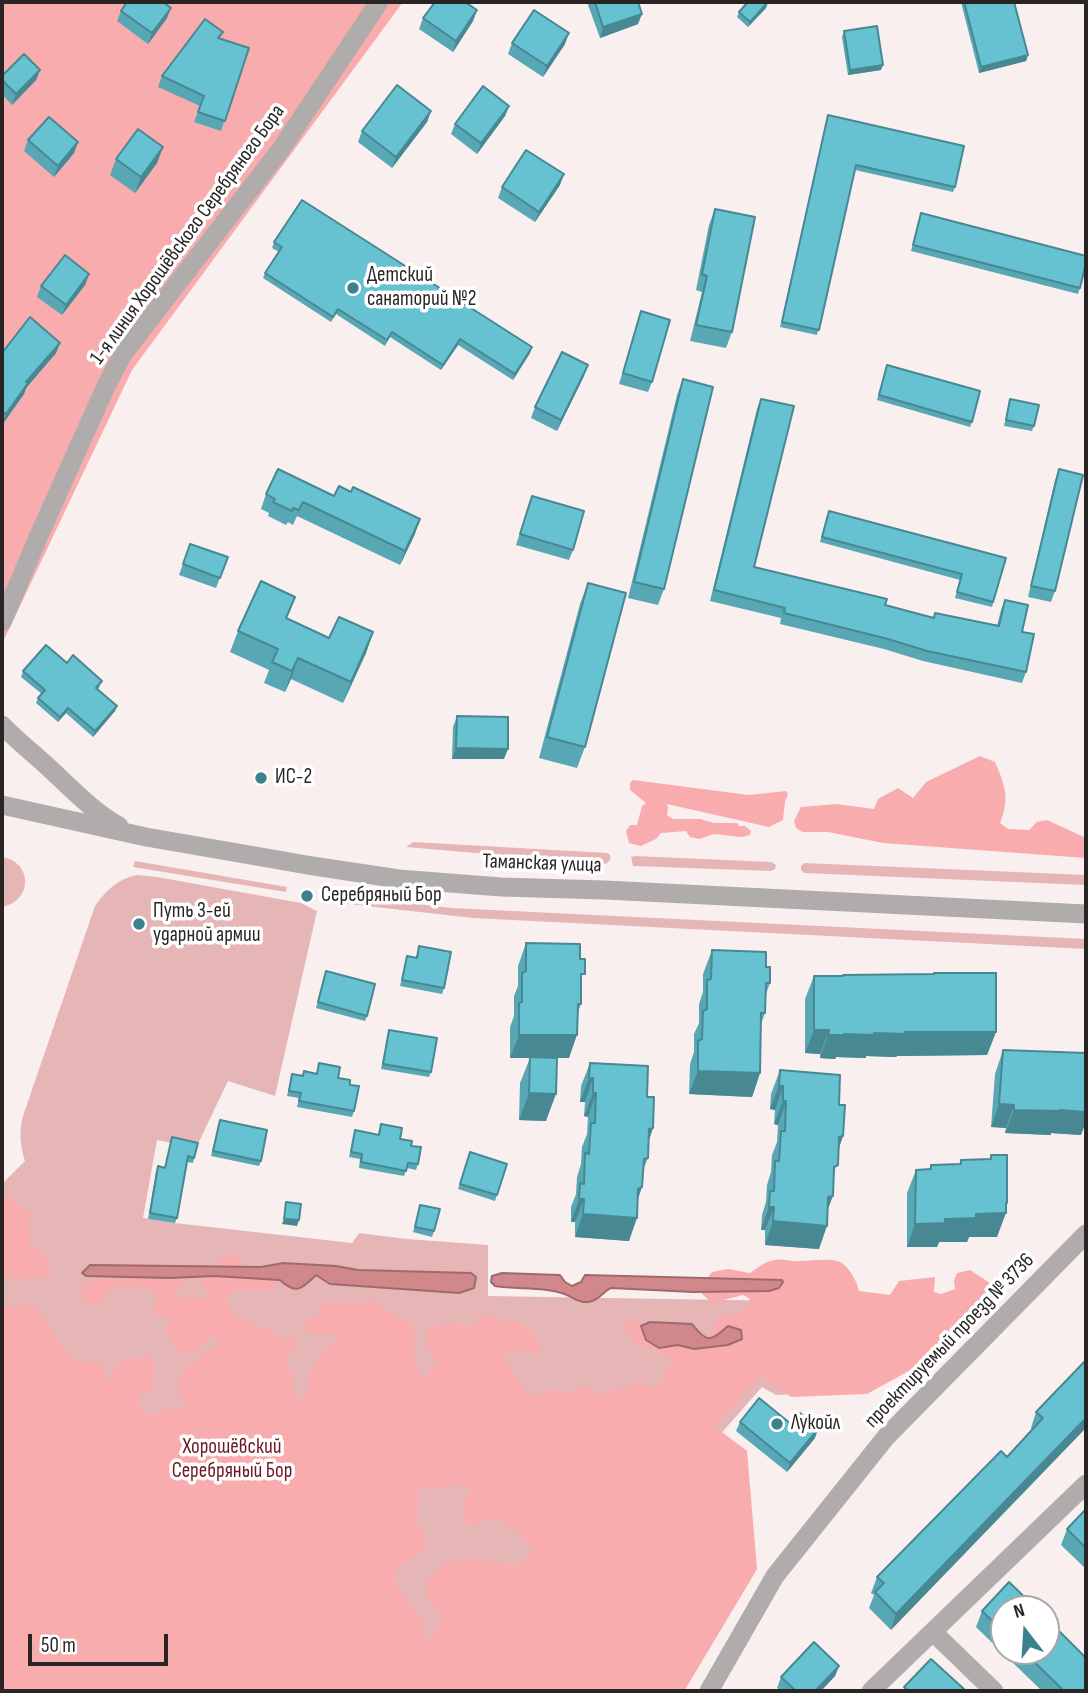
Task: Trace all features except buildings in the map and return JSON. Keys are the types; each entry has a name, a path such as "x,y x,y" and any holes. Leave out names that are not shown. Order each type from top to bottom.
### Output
{"street":[{"name":"1-я линия Хорошёвского Серебряного Бора","path":"2,622 90,421 123,354 281,149 379,2"},
{"path":"2,725 10,739 109,821 146,837"},
{"path":"65,819 83,800"},
{"name":"Таманская улица","path":"2,805 146,837 399,878 501,887 1086,914"},
{"name":"проектируемый проезд № 3736","path":"709,1691 775,1576 886,1437 1086,1234"},
{"path":"871,1691 1086,1483"},
{"path":"933,1632 994,1691"}],"green space":[{"path":"2,2 403,2 132,370 2,644"},
{"path":"980,756 995,762 1004,785 1005,807 1000,823 1008,829 1029,830 1037,822 1047,820 1086,838 1086,858 883,843 828,832 803,832 796,828 794,821 801,807 836,804 874,809 878,799 898,788 913,798 926,782"},
{"path":"633,780 749,795 786,791 788,794 783,820 769,827 667,804 667,815 673,819 737,823 751,831 750,835 742,837 714,834 699,839 690,837 686,831 661,833 656,839 641,846 629,843 626,831 630,825 637,825 642,806 646,803 630,790"},
{"path":"413,842 607,853 610,858 605,864 406,847"},
{"path":"2,857 19,866 24,873 25,882 19,897 2,907"},
{"path":"631,857 771,862 776,865 771,871 633,866"},
{"path":"135,861 287,887 286,892 133,867"},
{"path":"804,863 1086,875 1086,885 804,873 801,866"},
{"name":"Хорошёвский Серебряный Бор","path":"137,875 301,903 317,911 275,1096 228,1081 196,1148 157,1140 143,1218 352,1243 359,1233 488,1245 488,1296 968,1304 858,1391 776,1395 762,1387 717,1438 731,1463 757,1569 684,1691 2,1691 2,1184 25,1161 21,1138 23,1116 95,906 113,886"},
{"path":"341,895 451,908 1086,939 1086,949 473,918 340,903"},
{"path":"2,1192 31,1214 29,1238 34,1247 49,1261 49,1274 34,1279 2,1277"},
{"name":"Хорошёвский Серебряный Бор","path":"226,1255 241,1257 246,1271 275,1278 278,1285 271,1289 239,1290 226,1297 233,1311 244,1321 273,1331 278,1337 293,1336 299,1341 298,1348 285,1357 293,1376 292,1392 297,1398 303,1399 317,1359 324,1350 339,1340 334,1333 314,1335 303,1328 303,1321 318,1315 324,1301 354,1304 377,1301 388,1312 409,1321 414,1327 416,1350 413,1358 423,1379 429,1376 431,1368 437,1363 426,1340 427,1332 432,1327 450,1324 473,1327 483,1315 491,1315 505,1322 521,1322 537,1339 540,1352 531,1354 507,1351 507,1357 515,1376 532,1396 554,1389 568,1393 582,1386 603,1395 616,1388 631,1388 636,1383 644,1384 650,1389 657,1387 672,1359 634,1341 624,1329 627,1321 635,1321 676,1335 712,1335 716,1328 715,1320 721,1315 735,1315 749,1307 750,1299 743,1295 712,1303 700,1292 712,1272 728,1269 750,1273 765,1263 777,1260 826,1260 837,1261 845,1266 859,1291 890,1295 899,1281 935,1277 934,1292 941,1294 955,1289 957,1273 970,1270 993,1285 989,1305 945,1351 867,1394 791,1397 760,1376 714,1426 747,1451 757,1569 684,1691 2,1691 2,1305 15,1308 21,1302 37,1308 70,1355 91,1363 102,1363 104,1378 110,1381 115,1366 121,1361 150,1355 155,1368 154,1383 151,1392 137,1399 139,1406 151,1416 164,1408 179,1411 185,1407 178,1392 182,1369 197,1363 205,1351 219,1346 219,1339 210,1337 192,1353 184,1354 172,1345 165,1330 173,1316 157,1316 152,1310 158,1296 154,1292 136,1287 110,1288 105,1299 99,1303 86,1303 81,1288 88,1282 111,1276 124,1264 140,1263 187,1281 181,1289 173,1291 178,1297 209,1298 199,1277 218,1266 219,1259","holes":["454,1483 468,1489 470,1495 463,1501 462,1508 465,1523 497,1520 533,1546 527,1559 514,1566 473,1558 443,1564 426,1583 428,1599 442,1618 432,1639 425,1640 425,1623 394,1583 398,1567 425,1551 425,1535 417,1521 419,1489 425,1486 440,1490"]}],"shaded area":[{"path":"283,1263 358,1270 471,1273 476,1277 474,1288 459,1293 330,1284 316,1275 303,1287 295,1289 280,1280 214,1276 86,1276 82,1273 90,1265 261,1267"},
{"path":"502,1273 560,1275 572,1286 581,1282 585,1275 783,1282 779,1288 769,1291 693,1292 611,1288 595,1300 585,1302 550,1290 495,1286 491,1282 492,1276"},
{"path":"650,1322 692,1324 702,1335 709,1338 728,1326 741,1330 742,1339 728,1345 694,1349 678,1345 659,1348 646,1340 641,1326"}],"place":[{"name":"Детский санаторий №2","path":"353,288"},
{"name":"ИС-2","path":"261,778"},
{"name":"Серебряный Бор","path":"307,896"},
{"name":"Путь 3-ей ударной армии","path":"139,924"},
{"name":"Лукойл","path":"777,1424"}]}
